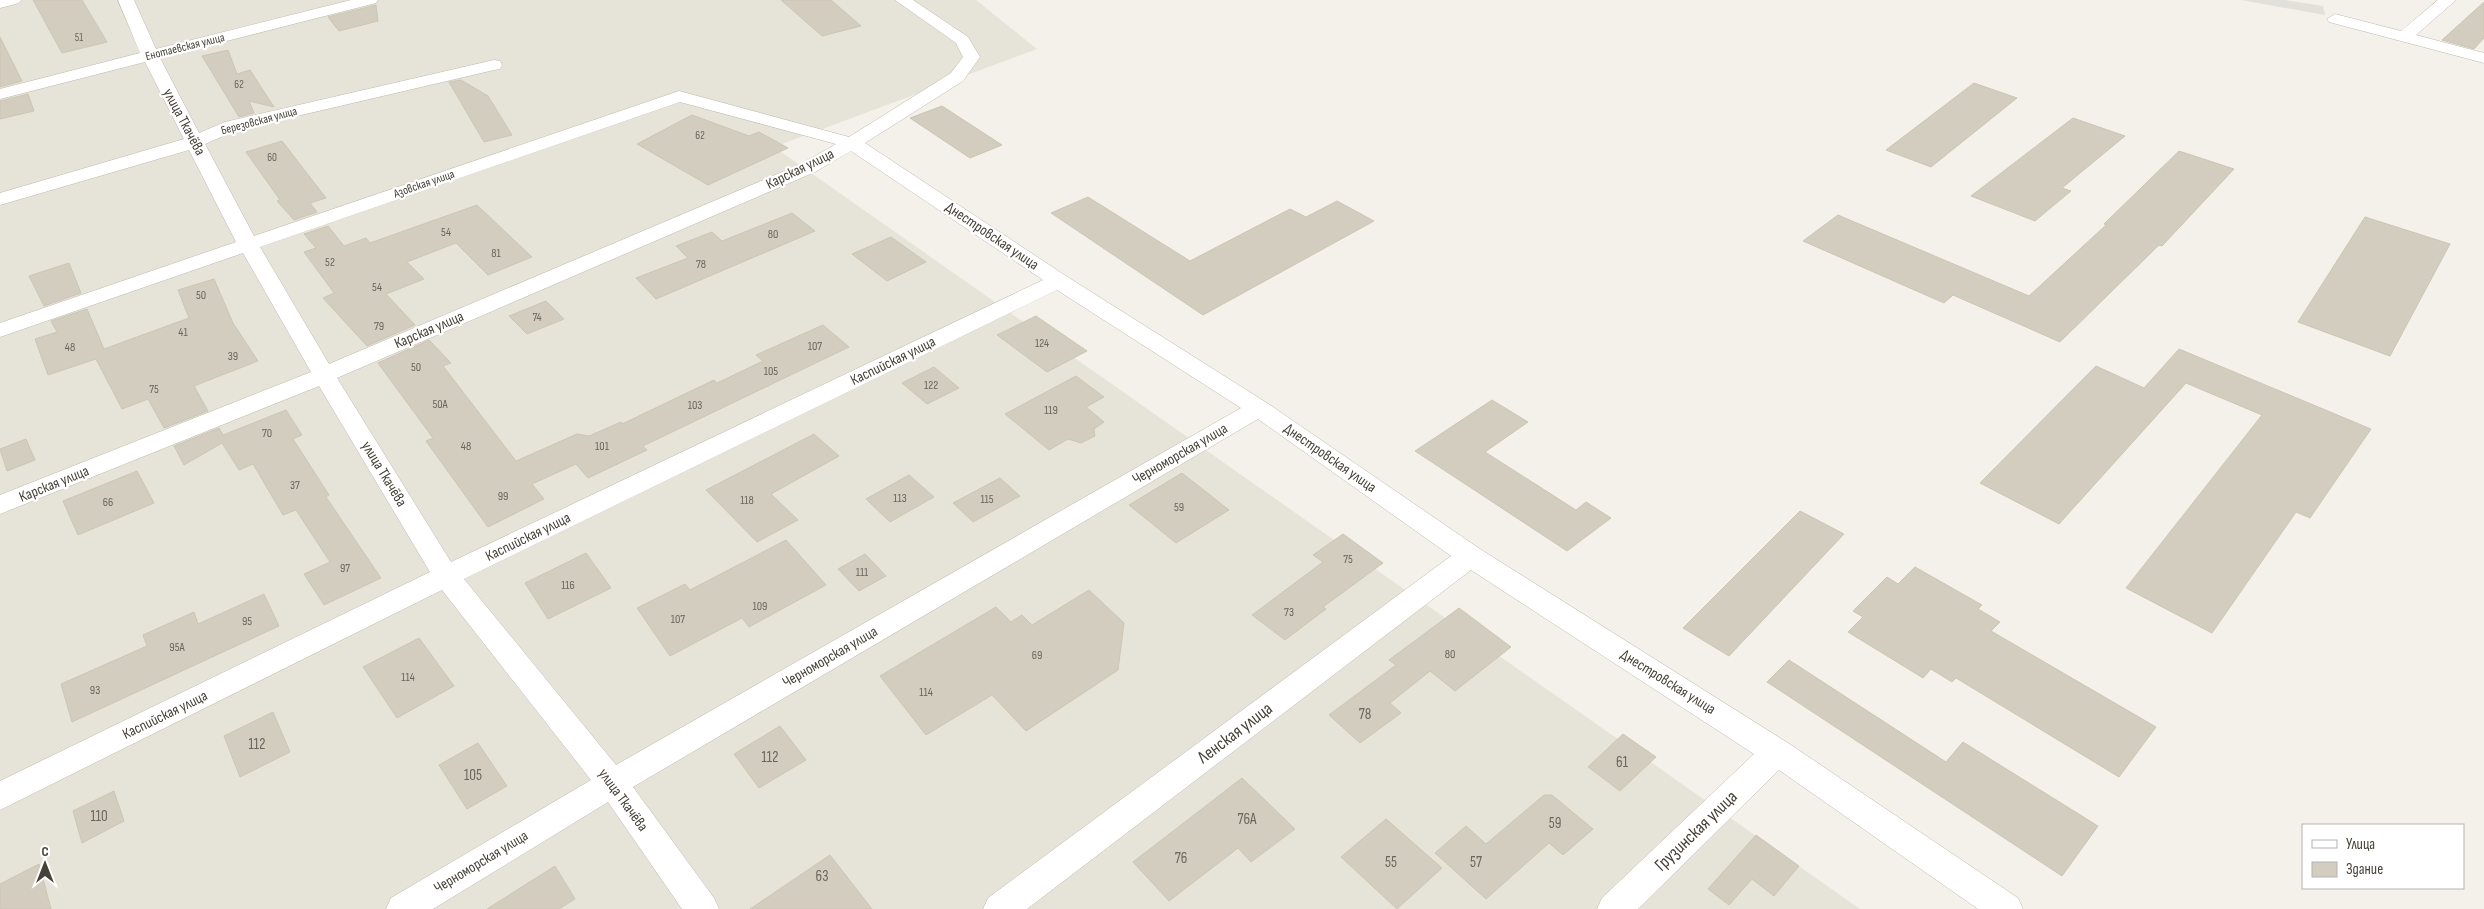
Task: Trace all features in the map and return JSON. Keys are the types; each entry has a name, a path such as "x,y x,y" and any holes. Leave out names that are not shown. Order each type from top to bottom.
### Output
{"street":[{"path":"0,3 13,0"},
{"name":"улица Ткачёва","path":"126,0 150,56 248,244 324,375 446,576 612,783 702,909"},
{"name":"Енотаевская улица","path":"0,94 370,0"},
{"path":"852,142 957,77 972,57 962,40 903,0"},
{"path":"2404,37 2448,0"},
{"path":"2335,19 2484,58"},
{"name":"Березовская улица","path":"0,199 195,142 231,126 494,65"},
{"name":"Азовская улица","path":"0,330 679,96 852,142"},
{"name":"Днестровская улица","path":"852,142 1058,281 1259,408 1470,556 1777,752 2006,909"},
{"name":"Карская улица","path":"0,505 324,375 808,168 852,142"},
{"name":"Каспийская улица","path":"0,796 446,576 1058,281"},
{"name":"Черноморская улица","path":"403,909 612,783 1259,408"},
{"name":"Ленская улица","path":"1000,909 1470,556"},
{"name":"Грузинская улица","path":"1614,909 1777,752"}],"shaded area":[{"path":"0,0 976,0 1037,49 774,147 1860,909 0,909"},
{"path":"2241,0 2285,0 2323,6 2325,15"}],"building":[{"path":"33,0 82,0 107,42 62,53"},
{"path":"781,0 831,0 861,26 822,36"},
{"path":"2484,2 2484,38 2474,49 2442,40"},
{"path":"376,5 378,21 339,31 328,17"},
{"path":"0,37 22,81 0,87"},
{"path":"228,50 237,74 250,70 274,107 249,101 254,113 239,117 202,56"},
{"path":"461,80 488,96 512,135 484,142 449,82"},
{"path":"1974,83 2017,98 1931,167 1886,150"},
{"path":"28,94 34,111 0,119 0,101"},
{"path":"942,106 1002,145 970,158 910,118"},
{"path":"692,115 749,136 759,132 788,148 708,185 637,144"},
{"path":"2073,118 2125,136 2062,188 2071,191 2035,221 1971,196"},
{"path":"282,141 326,198 310,203 317,212 294,220 277,201 280,200 246,152"},
{"path":"2179,151 2234,169 2162,246 2159,245 2060,342 1953,295 1944,303 1803,241 1838,215 2029,296 2106,225 2104,224"},
{"path":"1088,197 1190,261 1290,209 1306,217 1337,201 1374,221 1203,315 1051,213"},
{"path":"477,205 532,257 488,275 456,243 407,262 424,279 386,294 415,325 367,346 323,298 334,293 304,252 316,248 304,234 328,226 344,246 366,238 370,243"},
{"path":"792,213 815,231 656,299 636,278 688,258 676,246 712,232 722,241"},
{"path":"2365,217 2450,244 2390,356 2298,322"},
{"path":"891,237 926,262 887,281 852,254"},
{"path":"69,263 81,293 44,306 29,276"},
{"path":"214,279 233,323 258,361 194,386 208,411 164,428 148,399 122,409 96,359 48,375 35,339 57,332 51,321 87,309 104,349 189,318 178,290"},
{"path":"546,301 564,319 527,334 509,316"},
{"path":"1036,316 1087,351 1047,372 997,335"},
{"path":"823,325 849,347 643,446 647,450 588,478 576,464 532,484 544,499 488,527 426,441 433,438 378,363 429,340 451,363 443,366 516,461 577,434 589,436 621,422 622,424 714,380 717,383 763,361 756,355"},
{"path":"2179,349 2371,429 2310,518 2296,512 2212,633 2126,588 2262,415 2186,383 2059,524 1980,483 2096,366 2144,388"},
{"path":"934,367 959,388 927,404 902,383"},
{"path":"1076,376 1104,397 1086,407 1104,422 1094,429 1095,436 1081,443 1068,439 1049,450 1005,414"},
{"path":"1492,400 1528,422 1485,452 1576,510 1586,502 1611,518 1567,551 1415,451"},
{"path":"286,410 302,435 293,439 329,495 326,497 381,578 324,605 304,574 330,562 296,510 283,515 253,464 239,470 222,443 184,465 174,446 219,428 223,435"},
{"path":"814,434 839,456 771,494 798,520 757,542 706,490"},
{"path":"26,439 35,460 7,471 0,449"},
{"path":"137,471 154,503 78,535 63,501"},
{"path":"1182,473 1229,510 1176,543 1129,505"},
{"path":"909,475 934,497 890,522 866,499"},
{"path":"1000,478 1020,496 973,522 953,503"},
{"path":"1800,511 1844,534 1729,656 1683,628"},
{"path":"1343,534 1383,563 1323,607 1326,609 1285,640 1252,615 1323,562 1313,555"},
{"path":"786,540 826,585 749,627 742,618 670,656 637,608 685,584 690,590"},
{"path":"586,553 611,588 548,619 525,583"},
{"path":"865,554 886,576 859,591 838,569"},
{"path":"1915,567 1982,605 1978,609 2000,622 1991,631 2156,727 2119,777 1956,678 1952,682 1931,669 1923,678 1848,632 1863,617 1853,611 1887,577 1898,584"},
{"path":"1089,590 1124,623 1118,670 1026,731 992,695 926,735 880,676 996,607 1011,622 1022,615 1032,625"},
{"path":"264,594 279,626 72,722 61,684 147,646 143,635 194,612 198,624"},
{"path":"1459,608 1511,647 1455,691 1430,671 1390,703 1401,713 1360,743 1329,715 1396,665 1389,660"},
{"path":"419,638 454,686 397,718 363,667"},
{"path":"1789,660 1946,762 1963,742 2098,826 2062,876 1767,682"},
{"path":"273,712 290,752 240,777 224,736"},
{"path":"780,726 806,760 759,788 734,754"},
{"path":"1623,734 1656,757 1620,791 1588,767"},
{"path":"478,743 507,786 467,809 439,765"},
{"path":"1242,778 1295,829 1251,862 1238,848 1169,901 1133,862"},
{"path":"114,791 124,821 82,843 73,811"},
{"path":"1544,795 1552,795 1593,829 1563,855 1549,843 1486,899 1435,853 1466,826 1486,844"},
{"path":"1386,819 1442,868 1397,909 1341,857"},
{"path":"1756,835 1799,866 1774,896 1752,879 1729,905 1708,889"},
{"path":"830,855 872,909 750,909"},
{"path":"39,864 51,909 0,909 0,884"},
{"path":"555,866 575,899 559,909 487,909"}]}
